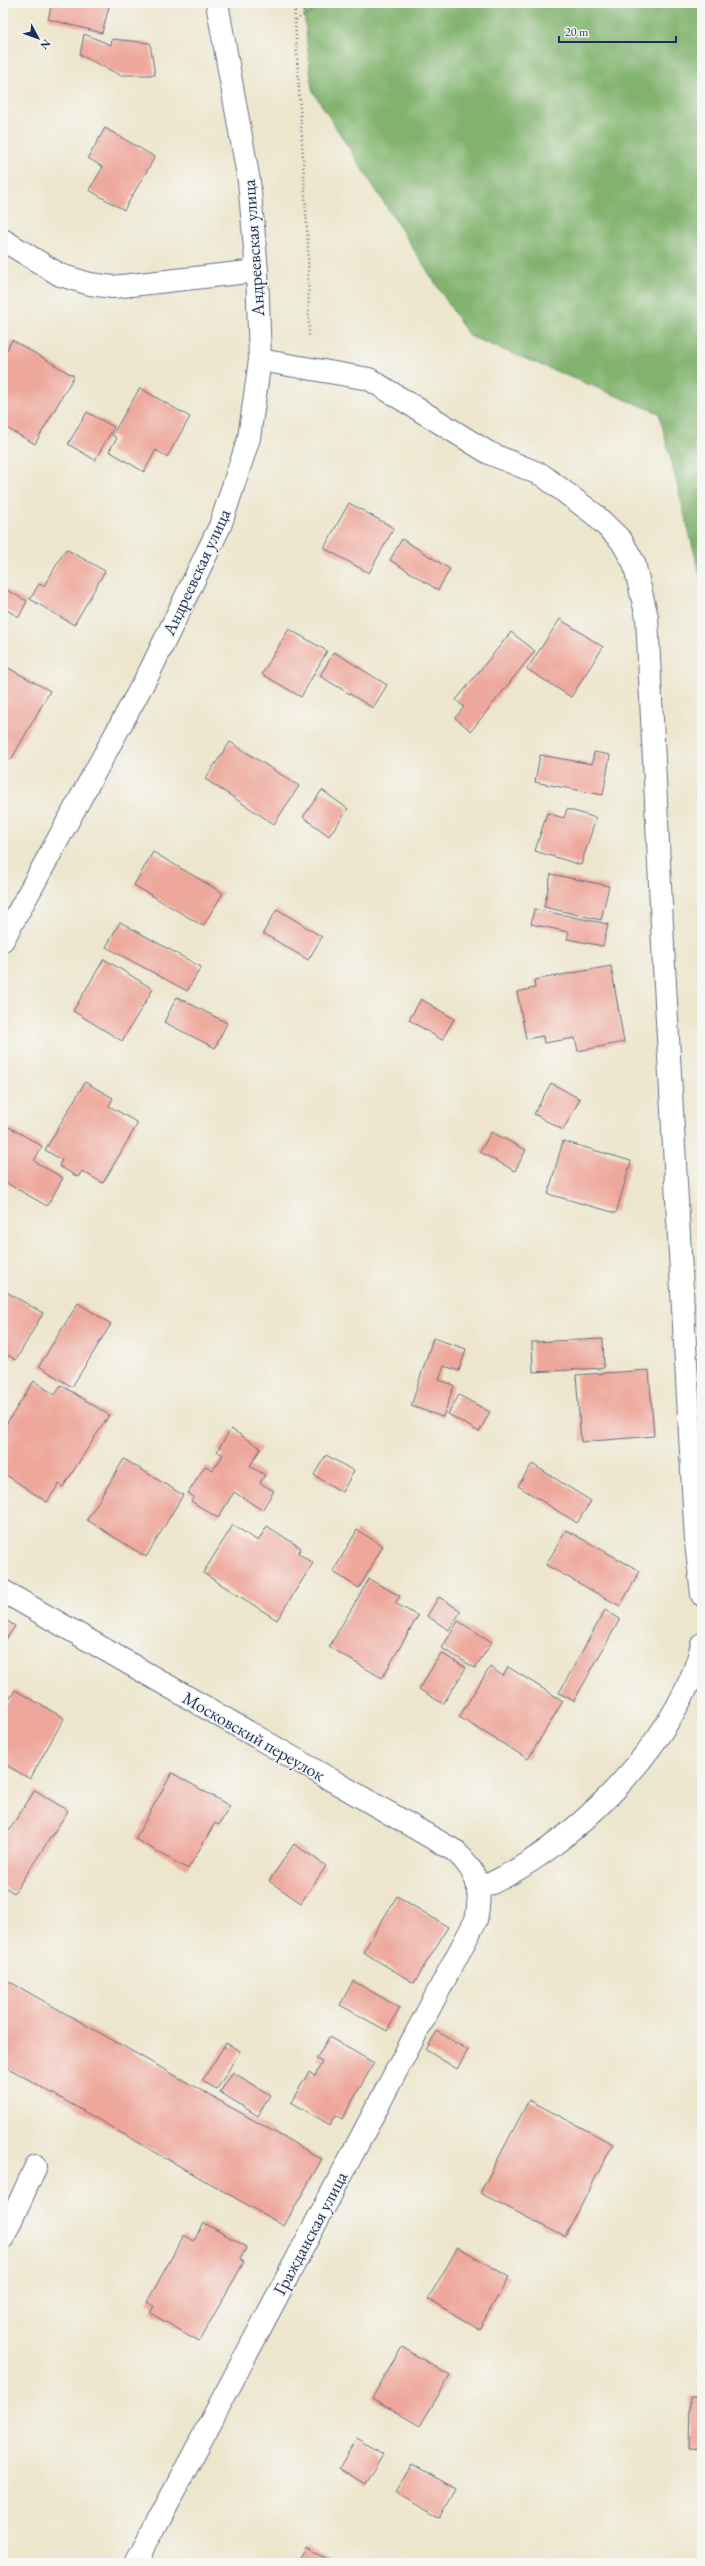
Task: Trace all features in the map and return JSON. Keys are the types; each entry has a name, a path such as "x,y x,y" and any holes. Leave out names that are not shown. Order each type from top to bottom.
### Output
{"street":[{"name":"Андреевская улица","path":"3,940 150,671 220,526 249,438 260,360 257,271 249,181 218,3"},
{"path":"3,240 60,275 90,284 113,287 257,271"},
{"path":"260,360 369,378 489,453 542,475 594,514 621,540 634,562 648,617 664,974 694,1510 702,1595"},
{"name":"Московский переулок","path":"3,1591 455,1851 469,1864 477,1878 479,1895"},
{"path":"479,1895 495,1882 539,1856 594,1810 629,1773 675,1713 694,1676 702,1644"},
{"name":"Гражданская улица","path":"136,2563 476,1920 479,1895"},
{"path":"3,2238 36,2166"}],"path":[{"path":"294,3 308,246 309,368"},
{"path":"296,20 325,3"}],"green space":[{"path":"303,3 702,3 702,583 659,413 469,336 312,90"}],"building":[{"path":"52,3 110,3 102,33 48,19"},
{"path":"84,34 111,45 112,39 150,43 155,75 120,75 80,55"},
{"path":"105,128 155,157 124,210 89,190 103,167 88,158"},
{"path":"12,340 74,376 35,444 3,426 3,357"},
{"path":"140,388 190,417 167,457 156,450 144,472 109,451 117,438 112,435"},
{"path":"87,412 114,427 95,460 68,444"},
{"path":"349,503 394,528 369,573 324,548"},
{"path":"402,539 450,569 438,590 390,560"},
{"path":"66,549 105,571 74,625 30,599 39,584 44,586"},
{"path":"3,588 27,601 19,617 3,608"},
{"path":"560,619 603,647 571,697 527,669"},
{"path":"289,629 327,651 301,697 262,674"},
{"path":"511,632 535,651 471,731 455,718 464,707 456,700"},
{"path":"334,652 387,685 373,708 320,676"},
{"path":"3,665 50,691 11,760 3,755"},
{"path":"230,742 299,786 274,824 205,779"},
{"path":"594,752 610,755 603,795 535,782 540,755 592,764"},
{"path":"322,790 348,809 329,836 303,817"},
{"path":"567,809 596,818 581,865 535,851 547,813 564,818"},
{"path":"153,852 223,893 203,926 134,885"},
{"path":"551,874 609,886 601,920 544,907"},
{"path":"277,909 322,937 308,960 263,933"},
{"path":"534,909 608,924 603,946 567,939 569,932 531,924"},
{"path":"120,922 201,967 187,991 106,947"},
{"path":"104,959 153,989 122,1041 73,1011"},
{"path":"611,966 624,1042 578,1051 575,1038 544,1043 543,1036 526,1039 517,992 535,988 534,980"},
{"path":"177,997 227,1023 215,1048 164,1022"},
{"path":"421,999 454,1019 442,1040 409,1020"},
{"path":"85,1082 113,1098 109,1106 138,1123 103,1183 82,1171 78,1177 59,1166 62,1160 45,1150"},
{"path":"551,1083 580,1099 563,1130 534,1114"},
{"path":"9,1127 42,1146 34,1161 63,1178 47,1206 3,1181 3,1137"},
{"path":"491,1132 526,1150 515,1171 480,1152"},
{"path":"563,1141 631,1161 616,1213 548,1194"},
{"path":"3,1290 43,1313 16,1360 3,1352"},
{"path":"78,1303 111,1324 72,1387 39,1366"},
{"path":"433,1338 466,1349 459,1371 444,1366 439,1380 454,1385 443,1417 411,1406"},
{"path":"603,1339 604,1368 533,1372 532,1342"},
{"path":"649,1370 654,1436 581,1442 576,1375"},
{"path":"34,1381 55,1395 61,1385 109,1415 63,1487 59,1484 47,1502 3,1473 3,1429"},
{"path":"459,1395 490,1412 479,1432 448,1414"},
{"path":"231,1429 261,1448 250,1466 265,1475 260,1483 274,1491 262,1510 234,1492 218,1518 191,1501 194,1497 188,1493 205,1466 213,1470 223,1455 217,1451"},
{"path":"326,1455 354,1471 342,1492 314,1475"},
{"path":"124,1459 183,1495 146,1557 87,1520"},
{"path":"532,1464 591,1501 577,1523 518,1486"},
{"path":"233,1525 258,1541 267,1526 301,1548 298,1553 313,1563 277,1620 203,1573"},
{"path":"357,1530 383,1546 359,1588 333,1572"},
{"path":"566,1530 640,1571 620,1606 546,1565"},
{"path":"369,1579 400,1596 395,1603 418,1616 382,1678 329,1647"},
{"path":"439,1597 461,1611 449,1630 427,1616"},
{"path":"605,1610 620,1619 574,1701 559,1693"},
{"path":"3,1618 15,1626 3,1644"},
{"path":"458,1621 492,1642 475,1668 442,1648"},
{"path":"441,1653 466,1668 443,1704 419,1689"},
{"path":"490,1667 503,1676 508,1667 563,1701 528,1759 459,1717"},
{"path":"15,1690 64,1718 30,1779 3,1763 3,1710"},
{"path":"172,1773 230,1806 219,1825 215,1823 188,1869 135,1839"},
{"path":"35,1790 68,1811 14,1893 3,1886 3,1840"},
{"path":"294,1844 326,1866 301,1903 269,1881"},
{"path":"397,1896 448,1927 414,1983 363,1952"},
{"path":"3,1978 322,2159 284,2226 3,2065"},
{"path":"353,1981 400,2008 387,2031 340,2005"},
{"path":"437,2031 468,2050 457,2069 426,2050"},
{"path":"329,2037 374,2063 342,2119 336,2115 330,2125 291,2102 309,2072 315,2076 322,2062 316,2059"},
{"path":"226,2043 240,2051 217,2089 202,2081"},
{"path":"233,2072 270,2095 258,2116 220,2092"},
{"path":"529,2100 613,2144 565,2237 480,2193"},
{"path":"204,2223 247,2247 240,2259 244,2262 199,2341 150,2313 154,2306 147,2302 184,2235 194,2241"},
{"path":"458,2247 509,2277 479,2329 428,2299"},
{"path":"402,2347 450,2376 420,2426 372,2398"},
{"path":"690,2397 702,2397 702,2451 689,2450"},
{"path":"357,2438 383,2454 365,2484 339,2468"},
{"path":"412,2464 456,2489 440,2518 396,2493"},
{"path":"306,2547 334,2563 297,2563"}]}
